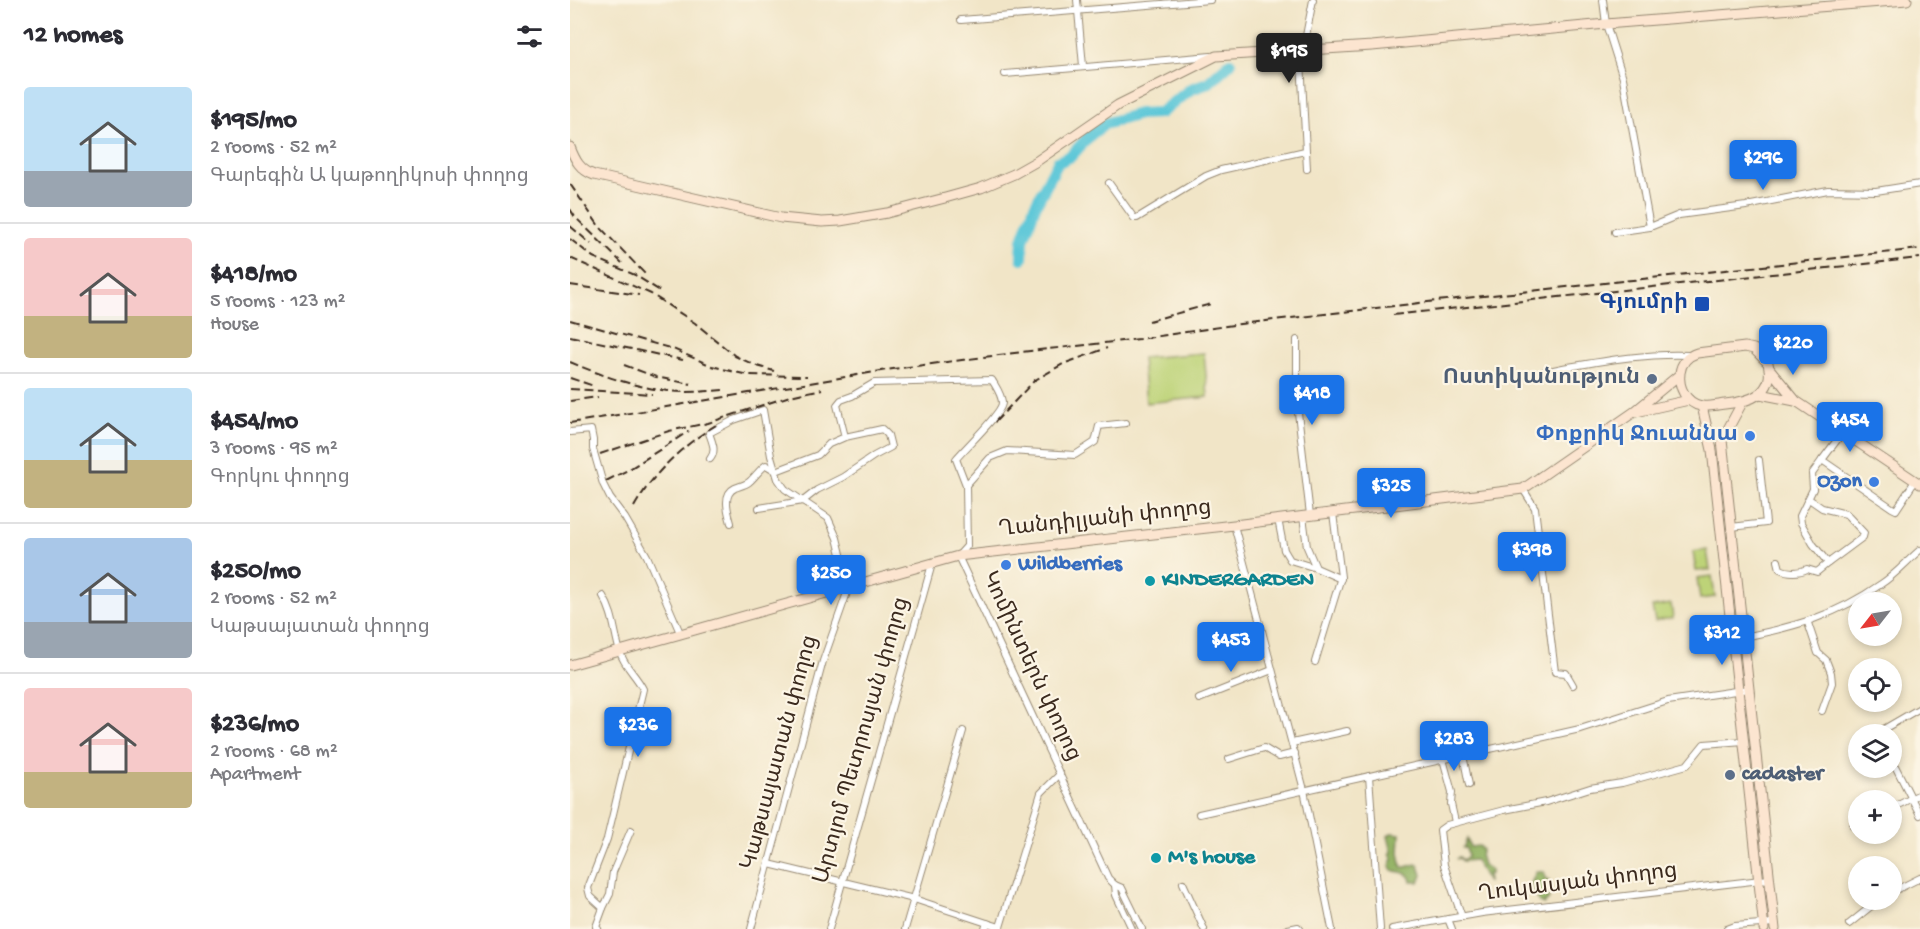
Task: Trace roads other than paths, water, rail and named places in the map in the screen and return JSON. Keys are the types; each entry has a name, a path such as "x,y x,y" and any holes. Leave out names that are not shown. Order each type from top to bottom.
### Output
{"main road":[{"path":"570,147 584,171 594,175 781,218 800,221 840,221 888,213 945,198 981,188 1014,174 1037,161 1118,105 1216,56 1304,51 1907,0"},
{"path":"1769,368 1769,380 1760,394 1742,403 1701,406 1689,400 1682,390 1680,375 1682,365 1690,355 1697,352 1745,347 1754,349 1765,358 1769,368 1795,400 1917,482"},
{"name":"Ղանդիլյանի փողոց","path":"570,665 958,556 1523,489 1634,412 1680,375"},
{"path":"1760,394 1795,400"},
{"name":"Ղանդիլյանի փողոց","path":"1634,412 1689,400"},
{"path":"1742,403 1722,440 1775,926"},
{"path":"1701,406 1712,450 1764,926"}],"street":[{"path":"1077,0 1083,66"},
{"path":"961,20 1210,0"},
{"path":"1307,170 1301,61 1313,0"},
{"path":"1603,0 1606,24 1623,78 1650,227"},
{"path":"1005,74 1216,56"},
{"path":"1109,183 1134,218 1137,218 1206,176 1221,170 1305,151"},
{"path":"1615,232 1650,227 1679,215 1746,206 1828,190 1876,191 1920,184"},
{"path":"1297,340 1297,404 1307,547 1316,568"},
{"path":"1526,376 1564,367 1665,354 1690,355"},
{"name":"Կոմինտերն փողոց","path":"845,437 837,405 841,400 874,383 992,380 1002,403 1000,411 956,459 966,484 967,546 958,556 1108,878 1122,888 1142,929"},
{"path":"710,459 714,448 709,433 734,420 763,410 776,471 785,489 828,518 837,538 849,587"},
{"path":"966,484 990,458 1007,451 1074,455 1095,442 1099,426 1126,423"},
{"path":"759,508 804,501 817,490 843,477 891,447 888,435 882,429 845,437 829,444 818,455 776,471"},
{"path":"570,432 591,430 593,449 603,484 610,498 626,519 646,556 681,635"},
{"path":"1828,563 1813,544 1801,523 1800,516 1814,486 1812,474 1843,432"},
{"path":"1731,527 1766,523 1759,460"},
{"path":"1822,460 1896,510 1917,482"},
{"path":"731,523 727,509 728,495 733,489 749,482 755,473 766,465 776,471"},
{"path":"1523,489 1535,508 1555,672 1566,673 1573,686"},
{"path":"1778,561 1780,569 1784,571 1801,572 1807,569 1817,572 1863,537 1864,533 1846,514 1822,508 1809,498"},
{"path":"1315,662 1341,579 1333,513"},
{"path":"1278,519 1284,550 1290,560 1341,579"},
{"path":"1234,525 1293,743 1332,929"},
{"path":"1743,637 1808,622 1847,606 1883,583 1920,550"},
{"name":"Արտյոմ Պետրոսյան փողոց","path":"829,929 932,564"},
{"name":"Կաթսայատան փողոց","path":"751,929 823,661 849,587"},
{"path":"603,596 616,629 620,651 627,667 643,689 607,839 588,888 590,896 603,908"},
{"path":"1808,622 1818,653 1826,660 1831,673 1832,683 1822,711"},
{"path":"1199,699 1272,670"},
{"path":"1199,814 1580,729 1668,701 1749,689"},
{"path":"1894,724 1920,708"},
{"path":"1293,743 1347,730"},
{"path":"905,929 963,731"},
{"path":"1462,917 1444,865 1440,830 1455,822 1546,802 1590,788 1622,783 1687,765 1704,744 1744,741"},
{"path":"1229,759 1264,748 1279,757 1295,753"},
{"path":"1463,755 1469,785"},
{"path":"1443,759 1452,792 1451,804 1455,822"},
{"path":"769,864 914,899 986,926 1000,927 1041,793 1060,774"},
{"path":"1369,776 1380,929"},
{"path":"1901,778 1920,815"},
{"path":"1902,803 1920,794"},
{"path":"598,929 596,927 610,894 613,872 631,830"},
{"path":"1902,887 1920,878"},
{"name":"Ղուկասյան փողոց","path":"1392,929 1462,917 1769,879"},
{"path":"1183,883 1204,929"},
{"path":"1115,885 1116,895 1132,929"},
{"path":"1849,924 1866,910"},
{"path":"1448,919 1452,929"},
{"path":"1727,929 1735,926 1775,926"},
{"path":"1288,929 1298,927 1300,929"}],"waterway":[{"path":"1022,258 1023,240 1035,206 1058,162 1071,156 1090,135 1104,124 1139,114 1160,113 1191,89 1208,83 1230,63"}],"railway":[{"path":"570,184 599,226 647,276"},
{"path":"570,209 575,217 622,263"},
{"path":"570,226 591,244"},
{"path":"570,239 593,257 635,275 660,291"},
{"path":"570,423 893,369 1022,352 1428,302 1920,249"},
{"path":"570,258 651,294 695,323 735,356 774,371"},
{"path":"1393,315 1920,258"},
{"path":"570,285 639,295"},
{"path":"1149,321 1211,304"},
{"path":"570,320 673,349 712,366 731,371 748,375 807,376"},
{"path":"570,336 683,360"},
{"path":"995,422 1035,380 1063,364 1107,348"},
{"path":"570,362 612,378 657,389 687,392 724,390"},
{"path":"624,365 656,377 691,384"},
{"path":"570,378 594,386"},
{"path":"570,389 652,394"},
{"path":"600,454 669,431 708,423 790,396 822,389"},
{"path":"570,401 598,397"},
{"path":"634,507 660,471 692,442 716,425"},
{"path":"606,481 628,470 689,431"}],"place":[{"name":"Գյումրի","path":"1702,304"},
{"name":"Ոստիկանություն","path":"1652,379"},
{"name":"Փոքրիկ Ջուաննա","path":"1750,436"},
{"name":"Ozon","path":"1874,482"},
{"name":"Wildberries","path":"1006,565"},
{"name":"KINDERGARDEN","path":"1150,581"},
{"name":"cadaster","path":"1730,775"},
{"name":"M's house","path":"1156,858"}]}
